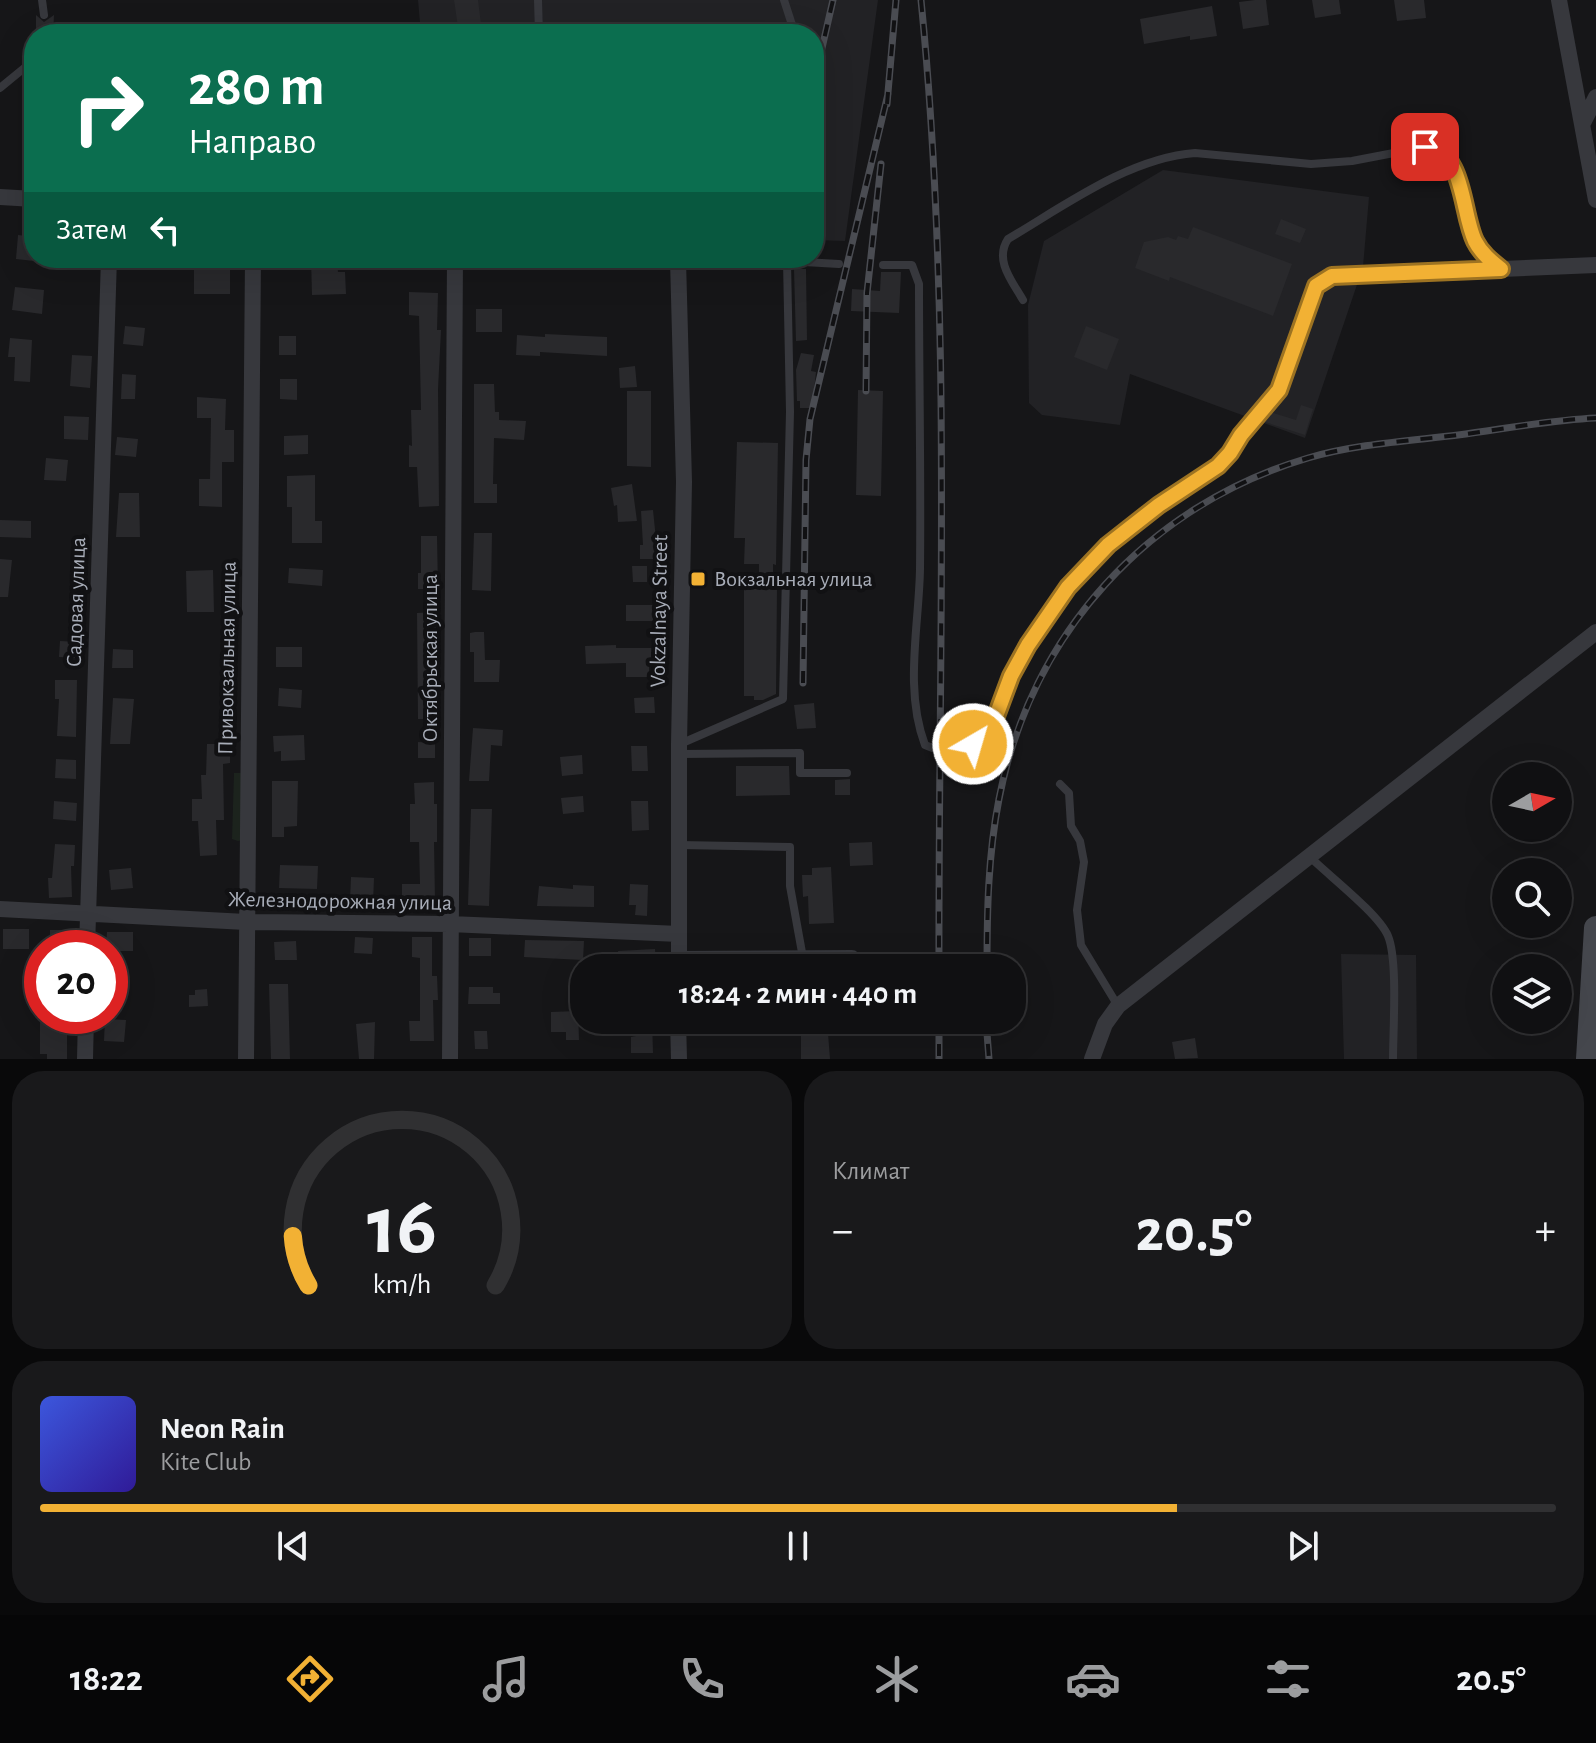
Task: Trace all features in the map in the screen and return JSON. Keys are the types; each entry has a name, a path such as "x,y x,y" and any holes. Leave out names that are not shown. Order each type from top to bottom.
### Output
{"main road":[{"path":"1591,1051 1596,928"}],"street":[{"path":"1559,0 1596,200"},
{"path":"1582,125 1596,97"},
{"path":"0,197 24,198"},
{"path":"1332,276 1596,265"},
{"name":"Садовая улица","path":"88,930 109,268"},
{"name":"Привокзальная улица","path":"246,1059 253,268"},
{"name":"Октябрьская улица","path":"450,1059 455,268"},
{"name":"Vokzalnaya Street","path":"676,268 684,482 679,954"},
{"path":"1092,1059 1105,1024 1118,1006 1596,632"},
{"name":"Железнодорожная улица","path":"0,909 246,922 450,924 679,934"},
{"path":"85,1059 86,1034"},
{"path":"678,1034 679,1059"}],"lane":[{"path":"42,0 44,15"},
{"path":"538,0 539,24"},
{"path":"784,0 792,24"},
{"path":"0,88 24,68"},
{"path":"1023,300 1002,262 1003,247 1008,239 1125,172 1179,154 1311,164 1352,161 1425,147 1437,148 1450,160 1476,243 1485,256 1501,269"},
{"path":"824,263 839,264"},
{"path":"883,265 912,265 919,284 920,573 916,705 925,745 935,749"},
{"path":"679,749 783,699 790,412 787,268"},
{"path":"973,744 986,743 1011,676 1028,645 1068,587 1108,545 1159,505 1218,466 1279,390 1316,286 1332,276"},
{"path":"679,749 800,753 800,773 847,773"},
{"path":"1060,784 1069,793 1071,826 1083,851 1077,910 1081,945 1118,1006"},
{"path":"679,845 790,847 790,886 802,954"},
{"path":"1308,855 1378,921 1387,935 1392,956 1393,1059"}],"shaded area":[{"path":"418,0 878,0 845,241 824,240 824,24 420,24"},
{"path":"1163,170 1369,197 1363,267 1305,438 1130,374 1120,425 1042,415 1029,403 1028,305 1044,241"},
{"path":"234,773 248,773 245,839 238,841 232,839"},
{"path":"1341,954 1416,955 1417,1059 1344,1059"}],"building":[{"path":"454,0 478,0 481,24 458,24"},
{"path":"1266,0 1269,25 1243,29 1239,2"},
{"path":"1312,0 1339,0 1341,14 1315,18"},
{"path":"1394,0 1424,0 1426,18 1397,21"},
{"path":"1212,6 1217,36 1190,40 1190,36 1144,44 1140,19"},
{"path":"36,15 44,22 54,15 54,24 36,24"},
{"path":"1281,219 1306,229 1300,243 1275,234"},
{"path":"1193,227 1292,264 1273,316 1170,277 1169,281 1135,268 1144,242 1168,237 1176,240 1178,236 1188,239"},
{"path":"18,235 24,236 24,260 16,259"},
{"path":"194,268 230,268 230,294 194,294"},
{"path":"311,268 338,268 338,272 345,272 346,294 312,295"},
{"path":"794,269 806,269 807,340 796,341"},
{"path":"881,272 901,272 899,313 851,311 852,289 880,291"},
{"path":"15,287 44,290 42,314 12,310"},
{"path":"409,292 438,293 437,330 441,330 439,506 419,507 417,467 409,467 411,410 421,410 419,316 409,315"},
{"path":"476,309 502,309 502,332 476,332"},
{"path":"125,326 145,328 143,346 123,344"},
{"path":"1086,326 1119,339 1107,370 1074,357"},
{"path":"545,334 607,337 607,356 540,352 540,356 516,355 517,335 545,337"},
{"path":"279,336 296,336 296,355 279,355"},
{"path":"10,338 32,340 30,382 14,381 15,357 8,357"},
{"path":"801,353 814,355 811,371 816,372 812,408 800,408 800,401 797,401 796,370"},
{"path":"72,355 92,356 90,388 70,386"},
{"path":"635,366 637,387 620,388 619,368"},
{"path":"122,374 136,375 135,399 121,399"},
{"path":"280,379 297,379 297,400 280,399"},
{"path":"474,384 494,384 495,412 499,412 499,420 526,421 524,440 494,438 493,484 497,484 497,503 474,503"},
{"path":"858,390 883,391 881,496 856,495"},
{"path":"627,391 651,391 651,467 627,466"},
{"path":"197,397 226,399 225,430 234,430 234,462 222,462 222,507 199,506 199,479 210,479 211,418 197,418"},
{"path":"1301,405 1313,409 1305,435 1265,422 1270,412 1296,420"},
{"path":"64,416 89,417 88,440 64,439"},
{"path":"308,435 308,454 284,455 284,436"},
{"path":"117,437 138,439 136,457 115,455"},
{"path":"737,442 778,443 776,565 773,564 773,588 777,588 776,694 763,700 744,696 744,589 759,589 759,564 744,564 745,538 734,538"},
{"path":"46,458 68,460 66,481 44,480"},
{"path":"315,475 315,521 322,521 322,543 292,543 292,507 287,507 287,476"},
{"path":"632,484 637,521 618,522 617,505 614,506 611,488"},
{"path":"119,493 139,493 140,537 116,537"},
{"path":"653,510 658,559 640,559 640,545 643,545 641,511"},
{"path":"0,520 31,521 31,538 0,537"},
{"path":"474,533 492,533 491,591 472,590"},
{"path":"421,536 437,536 438,589 418,589"},
{"path":"0,559 12,560 8,597 0,597"},
{"path":"632,566 647,566 647,582 633,582"},
{"path":"289,568 323,570 322,586 288,583"},
{"path":"213,570 214,612 187,612 186,571"},
{"path":"626,605 653,605 654,621 626,621"},
{"path":"437,612 436,719 418,719 417,613"},
{"path":"484,632 485,660 500,660 499,682 474,682 474,652 470,652 470,633"},
{"path":"60,641 78,642 77,658 59,657"},
{"path":"616,645 616,648 659,648 659,658 649,659 649,677 626,677 626,663 586,664 585,646"},
{"path":"276,647 302,647 302,667 276,667"},
{"path":"113,649 133,650 133,668 112,668"},
{"path":"55,680 77,680 76,737 57,736 59,699 55,699"},
{"path":"279,688 302,690 301,708 278,706"},
{"path":"654,697 655,713 635,713 634,698"},
{"path":"113,698 134,699 130,744 110,744"},
{"path":"814,703 816,728 797,729 794,705"},
{"path":"473,728 503,730 502,746 491,745 489,781 469,781"},
{"path":"304,735 305,760 281,761 281,751 274,752 273,736"},
{"path":"418,742 435,743 435,758 418,758"},
{"path":"207,744 230,744 230,763 223,764 224,820 216,820 217,855 200,856 198,821 192,821 192,799 202,799 201,775 206,775"},
{"path":"631,746 647,746 648,771 632,771"},
{"path":"582,755 583,774 562,776 560,757"},
{"path":"56,759 76,760 76,779 55,778"},
{"path":"736,766 789,766 790,795 736,796"},
{"path":"850,779 850,795 835,795 835,780"},
{"path":"272,781 298,781 297,826 284,827 284,837 272,837"},
{"path":"434,782 434,804 437,804 435,901 440,901 440,912 402,912 402,884 420,884 419,842 410,842 410,804 415,804 414,783"},
{"path":"583,796 584,812 563,814 561,798"},
{"path":"54,801 77,803 76,821 53,819"},
{"path":"631,801 648,801 649,830 632,831"},
{"path":"471,809 492,809 489,906 468,905"},
{"path":"872,842 873,865 850,866 849,843"},
{"path":"55,844 75,845 74,866 71,866 72,897 49,898 48,878 52,878"},
{"path":"280,865 318,866 317,889 279,888"},
{"path":"831,867 834,923 809,924 808,896 803,897 802,875 812,875 812,868"},
{"path":"131,868 133,888 111,890 109,870"},
{"path":"351,877 374,878 373,903 350,902"},
{"path":"630,884 648,885 647,916 635,915 636,905 629,905"},
{"path":"573,885 594,886 594,907 537,906 539,886 573,889"},
{"path":"3,929 29,929 24,930 24,949 3,949"},
{"path":"128,932 133,932 133,951 128,951"},
{"path":"355,937 373,938 372,954 354,953"},
{"path":"412,937 432,937 432,976 437,976 438,1000 433,1000 434,1041 410,1041 409,1021 420,1021 420,958 412,957"},
{"path":"469,938 491,938 491,956 469,956"},
{"path":"525,940 584,941 583,954 570,954 570,959 524,957"},
{"path":"296,941 297,960 275,960 274,942"},
{"path":"655,949 655,954 618,954 618,951"},
{"path":"269,984 288,984 290,1059 271,1059"},
{"path":"469,987 493,987 493,993 500,993 500,1004 468,1004"},
{"path":"207,989 208,1006 189,1007 189,995 195,995 195,990"},
{"path":"570,1011 570,1034 579,1034 579,1040 566,1040 566,1032 551,1032 551,1012"},
{"path":"375,1022 374,1059 359,1059 356,1024"},
{"path":"474,1031 487,1031 488,1049 475,1049"},
{"path":"40,1034 67,1034 67,1059 47,1059 47,1054 40,1054"},
{"path":"104,1034 125,1034 124,1042 104,1041"},
{"path":"652,1034 653,1053 631,1053 631,1037"},
{"path":"801,1034 828,1034 830,1059 801,1059"},
{"path":"1195,1038 1198,1058 1175,1059 1172,1042"}],"railway":[{"path":"824,39 833,0"},
{"path":"887,104 896,0"},
{"path":"921,0 931,121 940,362 939,954"},
{"path":"803,683 806,460 810,419 888,94"},
{"path":"866,391 867,293 881,164"},
{"path":"987,954 992,841 999,799 1015,739 1038,683 1068,631 1105,585 1148,543 1196,508 1250,480 1308,458 1345,449 1596,418"},
{"path":"939,1034 939,1059"},
{"path":"987,1034 989,1059"}],"place":[{"name":"Вокзальная улица","path":"698,579"}],"route":[{"path":"973,744 986,743 1011,676 1028,645 1068,587 1108,545 1159,505 1218,466 1279,390 1316,286 1332,276 1501,269 1485,256 1476,243 1450,160 1437,148 1425,147"}]}
